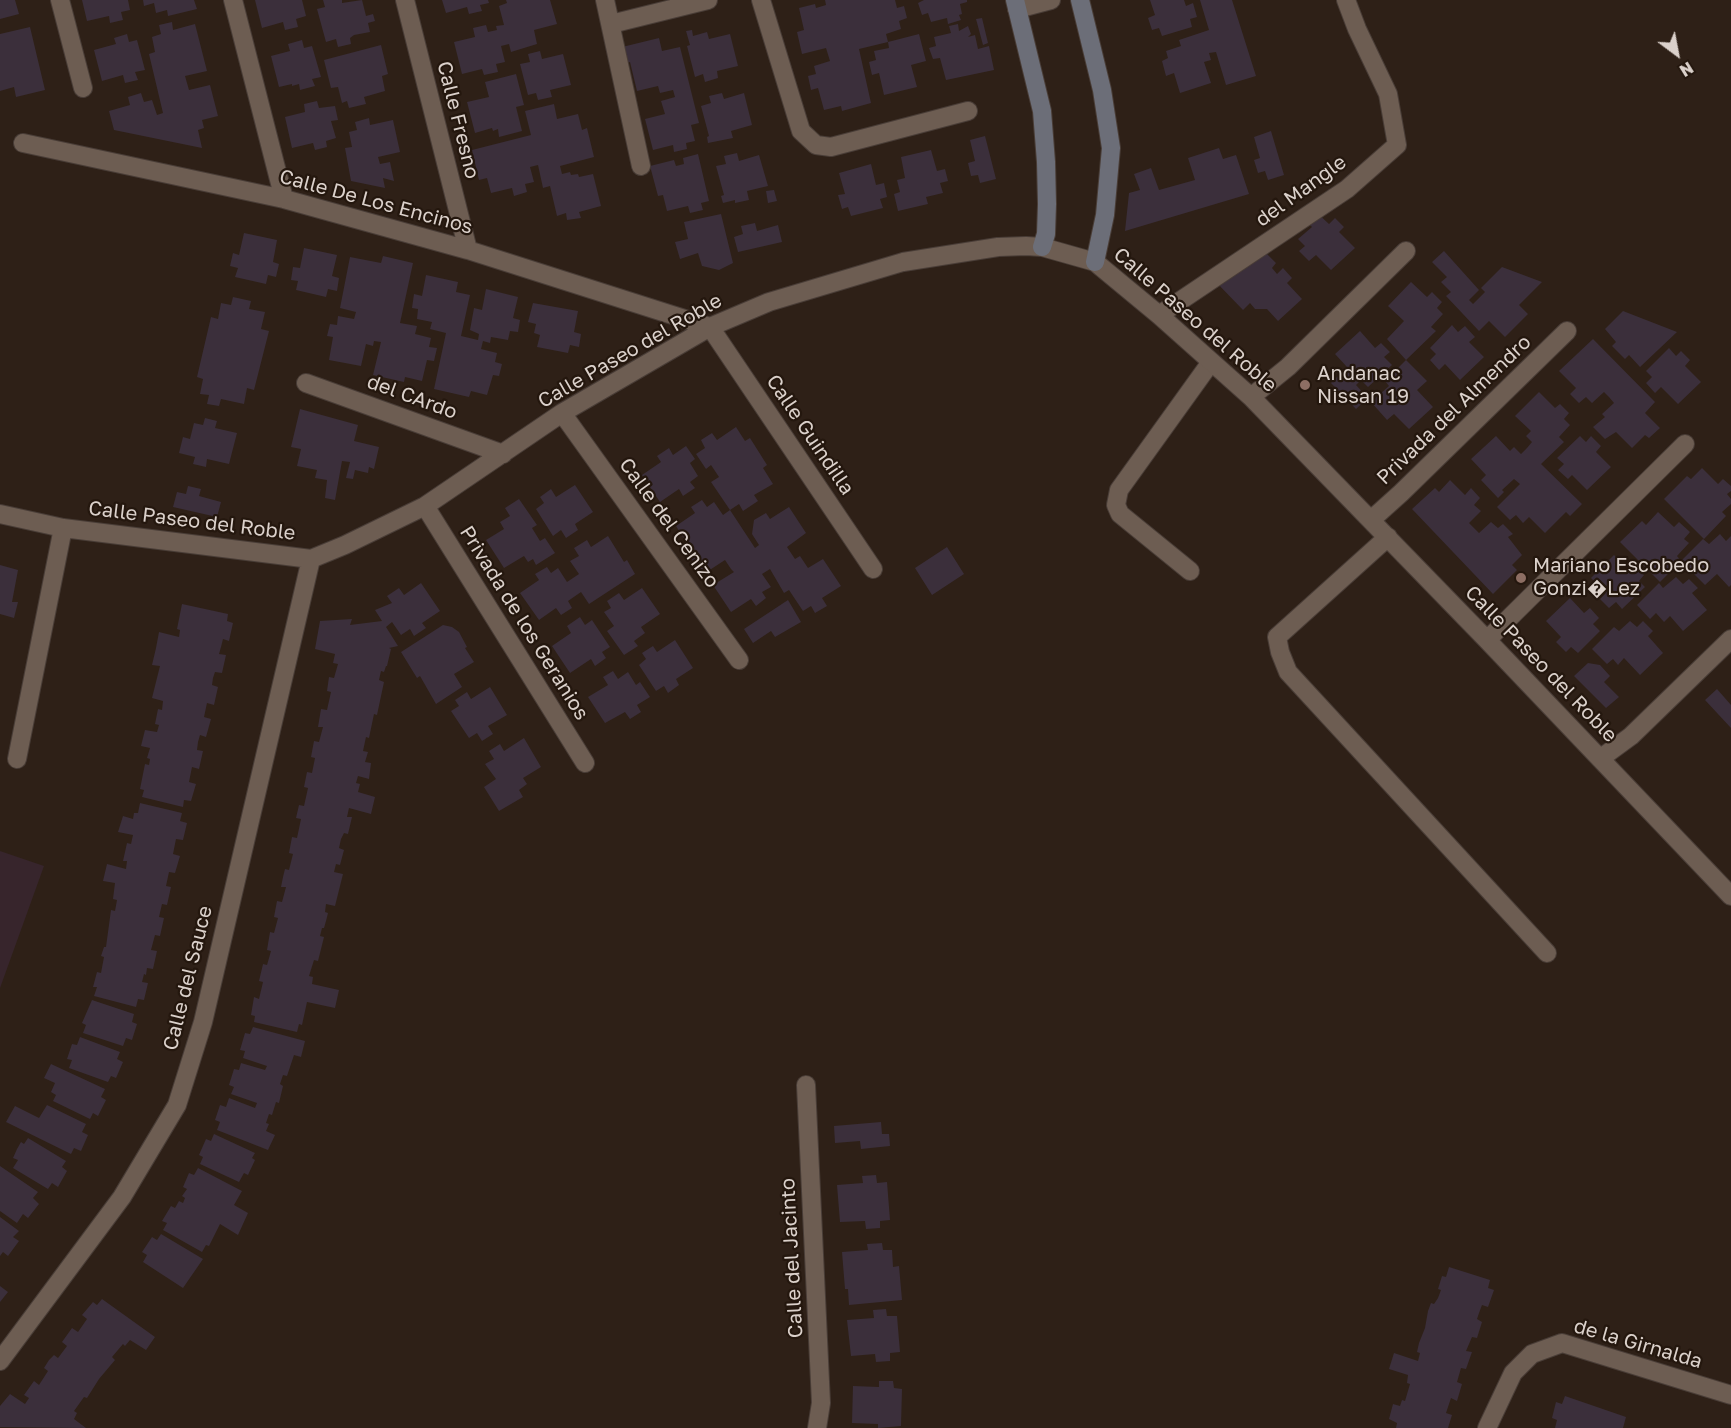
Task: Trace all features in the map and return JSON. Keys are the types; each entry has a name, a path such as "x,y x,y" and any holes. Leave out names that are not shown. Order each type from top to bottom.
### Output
{"street":[{"path":"60,0 83,88"},
{"path":"233,0 284,199"},
{"name":"Calle Fresno","path":"405,0 468,250"},
{"path":"605,0 642,166"},
{"path":"611,24 708,0"},
{"path":"761,0 801,131 816,144 831,147 968,111"},
{"path":"1042,247 1046,234 1047,204 1042,111 1016,4 1051,0"},
{"path":"1080,0 1102,90 1111,148 1105,214 1095,262"},
{"name":"del Mangle","path":"1159,315 1347,189 1397,145 1388,94 1346,0"},
{"name":"Calle De Los Encinos","path":"23,143 284,199 468,250 710,327"},
{"name":"Calle Paseo del Roble","path":"0,514 63,528 310,559 345,545 425,506 562,413 710,327 770,302 903,262 998,247 1042,247 1095,262 1159,315 1251,397 1728,887"},
{"path":"1251,397 1288,367 1406,251"},
{"name":"Calle Guindilla","path":"710,327 873,569"},
{"name":"Privada del Almendro","path":"1371,520 1401,494 1567,331"},
{"path":"1190,571 1120,514 1116,505 1119,490 1211,362"},
{"name":"del CArdo","path":"306,383 503,453"},
{"name":"Calle del Cenizo","path":"562,413 740,660"},
{"path":"1487,640 1686,444"},
{"name":"Privada de los Geranios","path":"425,506 585,763"},
{"path":"17,759 63,528"},
{"path":"1388,537 1277,638 1280,652 1288,672 1547,953"},
{"name":"Calle del Sauce","path":"0,1361 122,1197 177,1105 203,1022 310,559"},
{"path":"1600,758 1631,736 1731,639"},
{"name":"Calle del Jacinto","path":"806,1085 821,1403 817,1428"},
{"name":"de la Girnalda","path":"1488,1428 1513,1373 1532,1354 1562,1343 1731,1395"}],"shaded area":[{"path":"0,851 44,866 0,988"}],"building":[{"path":"0,0 15,0 19,14 0,19"},
{"path":"82,0 128,0 130,10 121,12 123,20 110,23 109,16 87,21"},
{"path":"143,0 194,0 197,9 168,16 167,10 156,13 154,3 144,6"},
{"path":"255,0 302,0 306,16 296,19 298,27 285,30 283,22 262,28"},
{"path":"323,0 342,0 342,3 362,0 366,16 373,14 375,21 368,23 370,32 354,35 350,38 351,44 338,47 336,39 326,42 317,9 325,7"},
{"path":"442,0 488,0 489,3 480,5 482,11 469,14 467,7 446,13"},
{"path":"506,0 550,0 557,24 534,30 537,44 511,52 509,44 501,46 505,62 496,64 498,72 484,75 482,69 462,74 454,42 475,37 473,28 486,25 488,32 497,30 496,26 504,25 499,6 507,3"},
{"path":"825,0 895,0 897,8 904,6 907,18 899,21 901,29 886,34 888,42 859,49 871,103 842,111 841,106 824,110 818,88 811,90 808,76 816,74 814,66 830,61 826,48 802,54 797,32 804,30 799,8 815,4 816,8 826,5"},
{"path":"924,0 967,0 967,2 960,4 961,20 948,24 947,18 931,22 928,13 922,15 918,3"},
{"path":"1150,0 1184,0 1186,6 1193,3 1197,17 1190,19 1192,27 1162,36 1159,28 1152,30 1148,18 1155,15"},
{"path":"1200,0 1232,0 1256,76 1226,85 1216,52 1209,53 1211,60 1204,62 1211,83 1180,93 1174,73 1166,76 1162,61 1168,58 1166,51 1181,46 1179,40 1209,30"},
{"path":"982,18 988,43 983,45 976,19"},
{"path":"172,22 173,30 195,24 207,71 185,76 189,90 210,85 218,116 202,120 204,128 198,130 202,148 114,130 109,111 130,105 128,97 141,93 144,102 152,100 157,115 163,113 149,54 155,52 152,37 161,34 159,25"},
{"path":"958,24 959,31 968,26 971,34 968,37 975,35 978,49 989,46 994,70 946,80 940,58 933,59 929,48 936,46 934,37 951,33 949,26"},
{"path":"30,27 45,90 16,97 14,87 0,91 0,34"},
{"path":"692,30 693,36 707,32 709,39 730,34 738,66 717,71 718,78 705,82 703,74 695,77 687,46 690,45 686,31"},
{"path":"127,34 129,42 137,40 145,70 135,72 138,80 125,83 123,75 102,81 94,50 116,44 114,38"},
{"path":"919,34 926,61 911,65 917,87 884,95 879,73 872,75 869,62 876,60 874,51 889,48 888,42"},
{"path":"659,38 662,51 680,47 699,123 691,125 695,141 686,143 687,149 674,152 673,145 653,150 645,119 665,114 661,101 675,97 673,90 660,93 658,86 637,91 630,62 622,64 618,48"},
{"path":"302,40 304,48 312,46 321,77 312,79 315,86 300,90 299,84 279,87 271,56 290,51 288,44"},
{"path":"381,45 388,74 382,76 385,91 364,97 366,104 349,108 347,101 342,103 338,87 331,88 324,60"},
{"path":"540,51 542,59 563,54 571,85 550,90 552,97 538,100 536,93 528,95 520,64 530,62 528,54"},
{"path":"516,74 524,105 516,107 522,131 499,137 498,129 493,131 492,128 475,133 467,102 489,97 485,82"},
{"path":"722,93 724,99 744,93 752,125 731,131 733,138 708,143 707,137 709,136 701,106 711,103 709,96"},
{"path":"317,101 319,108 335,106 338,120 331,121 336,138 326,141 327,147 315,150 313,143 292,148 285,117 305,112 304,104"},
{"path":"554,104 557,119 578,114 582,130 587,128 594,157 560,166 562,174 570,172 571,175 578,174 579,177 593,174 601,206 579,212 581,218 567,220 566,213 557,216 550,186 543,188 538,165 530,167 534,182 525,184 527,192 514,196 512,188 491,193 487,178 479,180 472,150 531,135 525,111"},
{"path":"369,118 370,125 393,120 400,152 378,157 380,164 390,162 394,181 383,178 385,188 351,181 345,148 352,147 349,132 357,130 355,122"},
{"path":"1271,131 1284,175 1268,180 1265,171 1258,173 1254,160 1260,158 1254,137"},
{"path":"985,136 996,179 980,183 978,175 971,176 968,163 975,161 970,140"},
{"path":"1219,148 1223,159 1236,155 1249,194 1125,231 1129,193 1140,190 1134,174 1151,168 1159,190 1195,180 1188,158"},
{"path":"931,150 937,171 945,169 948,181 940,183 943,193 926,197 928,204 898,211 894,194 900,192 897,180 905,178 901,157"},
{"path":"737,153 739,161 759,155 768,186 747,191 749,200 723,203 721,196 724,195 716,166 726,164 724,156"},
{"path":"698,154 709,201 701,203 703,210 690,213 688,206 667,211 663,195 658,196 650,166 674,160 676,166 684,164 683,158"},
{"path":"871,164 876,185 884,183 887,197 880,199 883,208 851,216 848,207 842,209 838,195 845,194 839,173"},
{"path":"774,190 777,201 768,203 766,191"},
{"path":"1315,211 1329,224 1335,218 1344,227 1339,232 1355,248 1331,270 1316,255 1309,261 1299,251 1305,246 1298,239 1312,227 1304,219"},
{"path":"721,214 733,263 719,270 702,266 698,253 680,259 675,242 688,239 684,222"},
{"path":"755,223 757,231 778,225 782,242 738,252 734,237 743,234 741,226"},
{"path":"244,233 277,240 273,262 279,264 276,277 268,275 266,284 235,277 238,268 230,266 233,253 239,255"},
{"path":"304,248 337,255 332,276 339,278 337,291 328,289 326,297 296,290 298,281 291,280 293,267 300,268"},
{"path":"1261,248 1276,263 1272,268 1277,274 1283,268 1292,278 1287,283 1302,299 1278,321 1267,309 1255,309 1250,303 1243,310 1214,280"},
{"path":"1444,251 1479,290 1469,300 1473,304 1485,292 1481,288 1502,267 1542,282 1519,305 1528,314 1505,337 1489,321 1479,331 1446,296 1451,292 1441,282 1447,277 1432,262"},
{"path":"383,256 413,263 400,323 417,326 415,334 431,338 429,347 437,348 434,361 427,360 422,381 405,377 404,382 373,375 381,342 374,341 373,346 366,344 361,366 329,360 333,337 327,336 330,324 337,325 338,316 354,319 356,312 340,308 350,257 381,263"},
{"path":"426,275 458,282 456,292 470,295 461,336 478,340 479,334 470,330 474,308 482,310 486,289 518,297 513,318 520,320 518,332 510,331 508,340 491,337 490,343 483,341 481,349 497,353 495,362 502,364 499,376 493,375 487,395 471,391 469,397 434,389 446,333 430,329 432,322 417,319 418,309 412,308 414,294 422,296"},
{"path":"1411,282 1427,297 1432,292 1442,302 1437,308 1443,314 1431,327 1436,331 1406,360 1387,339 1404,321 1388,306"},
{"path":"233,297 251,301 249,309 265,312 261,329 269,331 254,390 247,388 244,404 221,399 219,406 207,404 209,395 200,394 203,379 197,377 211,317 218,319 221,303 231,305"},
{"path":"533,303 578,311 574,332 581,334 579,347 570,345 568,353 537,347 540,335 534,333 536,324 528,322"},
{"path":"1623,311 1677,332 1640,367 1629,355 1625,359 1612,346 1616,342 1605,329"},
{"path":"1452,325 1458,332 1465,326 1475,337 1469,342 1484,357 1460,380 1445,364 1439,370 1430,360 1436,354 1430,348"},
{"path":"1360,331 1375,348 1381,343 1390,352 1384,357 1392,365 1368,387 1361,380 1356,385 1368,398 1356,409 1331,383 1347,367 1335,354"},
{"path":"1593,339 1655,402 1645,413 1660,428 1649,438 1645,435 1632,448 1616,432 1605,439 1593,427 1605,417 1602,414 1614,403 1609,397 1604,392 1592,403 1586,397 1579,403 1570,394 1576,388 1559,371"},
{"path":"1669,348 1676,356 1681,351 1690,360 1685,366 1701,382 1678,404 1661,387 1655,393 1646,383 1652,377 1646,371"},
{"path":"1406,360 1427,381 1417,390 1433,407 1409,429 1394,414 1387,420 1371,402 1389,386 1385,381"},
{"path":"1539,392 1555,408 1560,404 1569,413 1564,419 1570,425 1559,437 1564,442 1541,464 1582,504 1570,516 1566,512 1545,533 1529,517 1523,523 1516,515 1510,520 1497,507 1520,484 1514,479 1502,490 1504,492 1498,498 1481,480 1486,475 1471,459 1496,436 1510,451 1514,447 1521,454 1532,442 1526,436 1531,431 1515,416"},
{"path":"300,409 358,425 354,441 379,447 374,469 369,467 368,473 355,470 353,479 346,478 350,462 342,461 335,500 325,498 327,480 315,478 317,470 297,466 301,449 291,447"},
{"path":"205,418 217,421 215,428 237,433 229,464 207,459 206,467 193,464 195,457 179,453 183,437 190,439 194,423 203,425"},
{"path":"736,427 745,441 750,438 767,465 763,468 773,484 754,495 758,501 743,511 739,504 730,510 711,482 719,477 711,465 706,469 696,454 705,448 701,440 712,433 717,440"},
{"path":"1580,436 1586,442 1591,436 1601,446 1596,452 1611,467 1587,490 1572,475 1568,479 1558,470 1564,464 1557,458"},
{"path":"686,446 695,459 690,463 698,476 690,482 695,488 683,496 679,489 660,502 642,475 661,462 657,456 669,448 673,455"},
{"path":"1702,468 1718,484 1723,479 1731,486 1731,491 1727,494 1731,499 1731,504 1722,512 1726,516 1704,539 1664,499 1687,476 1691,479"},
{"path":"1450,480 1465,495 1471,488 1480,498 1474,505 1481,511 1469,523 1479,533 1491,522 1498,528 1503,524 1513,534 1508,537 1522,555 1512,565 1517,570 1493,594 1412,509 1435,488 1439,492"},
{"path":"575,485 593,512 575,524 578,530 566,538 561,530 553,536 536,509 544,503 540,497 551,489 556,497"},
{"path":"188,486 201,489 199,496 221,502 217,517 173,507 177,492 186,494"},
{"path":"519,499 537,525 532,528 540,541 545,538 555,553 536,565 533,559 528,562 524,556 504,568 486,540 504,529 500,522 510,516 505,508"},
{"path":"702,500 707,507 714,502 723,515 730,510 755,548 759,545 752,534 754,520 766,513 770,519 789,507 806,533 787,547 795,559 800,556 808,568 823,559 841,586 822,598 827,606 815,613 811,606 803,611 789,590 784,593 770,569 762,574 771,587 762,592 766,598 756,606 751,599 731,612 713,585 734,572 725,560 702,575 689,556 693,553 676,526 695,513 691,507"},
{"path":"1658,512 1674,527 1679,522 1690,532 1684,539 1689,543 1677,556 1681,561 1660,582 1620,542 1642,521 1646,525"},
{"path":"1720,534 1726,541 1731,536 1731,585 1729,587 1717,574 1705,585 1681,561 1703,539 1709,544"},
{"path":"608,536 624,562 627,560 635,574 589,604 581,592 568,601 572,608 561,615 556,608 539,620 520,593 539,580 535,574 547,567 551,573 558,568 567,582 579,574 570,561 579,556 574,548 587,540 591,547"},
{"path":"947,547 964,574 932,595 915,568"},
{"path":"1614,555 1629,571 1635,566 1644,575 1639,581 1645,587 1622,609 1616,602 1609,608 1600,599 1606,593 1591,578"},
{"path":"0,565 18,570 12,602 18,602 14,618 0,614"},
{"path":"1676,577 1683,584 1689,579 1698,588 1692,593 1707,610 1683,631 1670,616 1664,622 1656,613 1650,619 1637,605 1659,583 1663,588"},
{"path":"421,583 440,611 422,623 426,628 414,636 410,629 401,635 392,622 386,627 398,646 389,648 391,649 387,666 384,672 381,671 379,680 384,682 377,715 374,714 369,738 366,737 363,751 368,752 365,762 371,763 369,779 358,776 356,783 360,784 358,792 375,797 371,814 349,808 347,817 352,817 348,834 344,833 341,839 339,848 344,850 340,865 336,864 334,872 343,874 335,906 326,904 325,912 328,913 320,936 324,937 318,961 314,960 309,976 313,977 312,984 339,990 335,1008 307,1002 302,1025 299,1024 297,1032 254,1022 255,1016 251,1015 254,997 259,999 263,982 259,981 263,964 267,965 271,951 267,950 270,932 274,933 278,918 274,917 277,901 282,902 286,887 281,887 283,877 285,869 289,870 293,854 289,853 292,837 297,838 301,819 296,818 299,805 304,806 308,788 304,787 307,772 312,773 315,758 311,757 314,741 319,742 323,727 318,727 321,709 327,710 331,692 327,691 329,677 334,678 338,664 333,663 335,654 315,649 320,621 352,619 350,625 382,621 375,610 392,603 387,596 399,588 404,595"},
{"path":"642,588 660,614 641,627 645,633 634,641 638,646 624,655 607,631 614,626 604,612 611,608 607,601 619,593 624,600"},
{"path":"1570,598 1584,613 1590,608 1599,618 1593,624 1600,631 1578,653 1571,647 1566,652 1556,642 1561,637 1546,621"},
{"path":"788,600 801,622 775,637 771,631 753,643 744,629"},
{"path":"182,604 228,614 227,621 233,623 229,641 223,639 219,654 226,655 222,673 215,672 213,678 212,685 218,687 214,705 207,703 204,717 211,719 206,737 200,735 198,742 197,750 203,751 199,769 192,767 189,782 196,784 191,801 184,800 183,807 142,797 144,790 140,789 145,764 149,765 150,759 147,758 150,748 141,746 145,730 157,732 159,725 155,724 158,709 162,710 163,701 152,698 160,666 152,665 159,632 179,637 180,630 177,629"},
{"path":"580,617 585,625 592,620 610,647 602,652 606,658 595,666 591,659 570,673 552,646 571,633 567,626"},
{"path":"1630,621 1637,627 1643,621 1653,631 1648,636 1663,653 1640,675 1624,658 1618,665 1613,659 1607,664 1592,649 1614,627 1619,631"},
{"path":"443,625 459,632 474,662 454,674 462,687 436,704 420,676 417,678 401,652"},
{"path":"675,640 693,668 676,679 679,685 668,693 664,686 656,691 639,665 646,659 642,653 653,646 657,652"},
{"path":"1588,663 1600,665 1610,676 1604,682 1619,697 1606,708 1574,676"},
{"path":"613,671 618,679 628,672 636,685 640,682 650,697 637,705 641,712 630,719 625,712 605,723 588,697 608,685 603,677"},
{"path":"490,687 507,715 488,726 493,734 482,741 477,733 469,738 451,711 459,706 455,700 467,692 471,699"},
{"path":"1717,689 1731,705 1731,728 1705,700"},
{"path":"524,738 541,767 523,778 527,784 519,790 523,797 499,811 484,787 496,779 485,764 494,759 489,751 500,744 504,751"},
{"path":"140,803 182,813 180,821 187,823 183,840 176,839 173,854 180,856 175,873 169,872 166,886 171,887 167,905 162,904 159,917 164,918 160,936 155,935 151,950 157,951 153,969 147,968 146,975 144,974 142,982 148,983 144,1000 138,999 136,1007 94,996 97,987 93,987 97,972 101,973 104,957 101,956 106,947 111,910 115,911 117,900 113,899 115,883 103,881 107,864 126,869 127,861 123,861 127,843 131,844 133,835 118,832 123,816 133,819 134,813 138,813"},
{"path":"92,1000 134,1014 132,1022 137,1024 132,1040 126,1038 123,1046 83,1033 86,1025 82,1023"},
{"path":"253,1027 305,1041 301,1057 294,1055 287,1076 283,1075 279,1103 276,1102 272,1115 269,1114 266,1131 275,1135 268,1150 217,1130 220,1122 215,1120 220,1105 226,1107 229,1098 255,1108 257,1103 231,1094 234,1087 229,1085 234,1069 239,1070 241,1063 265,1070 267,1066 243,1058 245,1051 240,1050 245,1033 250,1034"},
{"path":"80,1037 120,1052 117,1059 123,1062 116,1078 111,1076 108,1082 69,1068 72,1060 67,1059 72,1044 77,1045"},
{"path":"51,1064 105,1089 101,1097 106,1100 98,1116 93,1113 90,1119 53,1101 56,1095 51,1092 55,1083 44,1078"},
{"path":"47,1105 86,1124 82,1132 88,1135 81,1151 74,1148 71,1154 6,1122 15,1106 39,1118"},
{"path":"881,1122 882,1134 889,1134 890,1146 861,1149 860,1141 835,1143 834,1126"},
{"path":"214,1134 255,1153 252,1158 255,1160 248,1175 244,1173 239,1182 200,1164 203,1157 199,1155 206,1139 211,1141"},
{"path":"28,1138 66,1161 62,1167 67,1171 58,1187 52,1183 48,1189 13,1168 18,1160 13,1158 17,1149 21,1142 24,1144"},
{"path":"0,1166 38,1192 33,1198 39,1204 28,1218 23,1214 17,1223 0,1211"},
{"path":"198,1168 242,1191 234,1205 248,1213 238,1235 220,1224 209,1246 206,1245 202,1252 163,1230 167,1223 162,1221 171,1206 175,1208 179,1201 183,1203 185,1198 182,1196 187,1189 183,1187 189,1173 194,1175"},
{"path":"876,1175 877,1183 887,1182 890,1220 880,1221 880,1228 866,1229 865,1221 840,1222 837,1185 863,1183 862,1176"},
{"path":"0,1217 19,1231 13,1237 19,1241 8,1256 3,1252 0,1256"},
{"path":"161,1234 203,1259 183,1288 143,1262 147,1255 142,1252 152,1237 157,1240"},
{"path":"882,1243 883,1250 892,1250 893,1267 899,1266 902,1300 849,1305 848,1289 845,1289 842,1252 868,1250 867,1244"},
{"path":"1449,1267 1490,1280 1488,1288 1494,1290 1488,1307 1482,1305 1477,1319 1482,1322 1477,1338 1472,1337 1466,1351 1472,1352 1466,1369 1461,1368 1457,1382 1462,1384 1457,1401 1451,1398 1446,1413 1452,1415 1448,1428 1396,1428 1397,1423 1389,1419 1393,1404 1400,1406 1402,1400 1405,1401 1410,1384 1407,1383 1408,1375 1389,1369 1394,1353 1418,1361 1420,1353 1417,1352 1428,1311 1431,1303 1434,1304 1438,1298 1442,1276 1446,1277"},
{"path":"0,1286 8,1292 0,1302"},
{"path":"102,1299 155,1337 146,1350 130,1340 125,1346 123,1344 112,1357 115,1360 87,1398 84,1397 74,1411 77,1413 74,1419 86,1428 0,1427 0,1406 10,1394 25,1404 29,1398 24,1395 34,1381 39,1385 48,1371 44,1368 49,1360 54,1355 58,1358 67,1346 62,1342 72,1328 78,1332 87,1319 82,1315 93,1302 97,1305"},
{"path":"886,1309 887,1316 897,1316 900,1352 890,1353 890,1361 876,1362 875,1354 851,1356 847,1320 874,1318 873,1310"},
{"path":"879,1381 893,1381 894,1388 902,1389 901,1426 878,1428 878,1424 852,1423 853,1386 879,1387"},
{"path":"1565,1396 1626,1417 1623,1428 1555,1428 1557,1420 1552,1418 1556,1402 1562,1404"}],"place":[{"name":"Andanac Nissan 19","path":"1305,385"},
{"name":"Mariano Escobedo Gonzi�Lez","path":"1521,578"}]}
